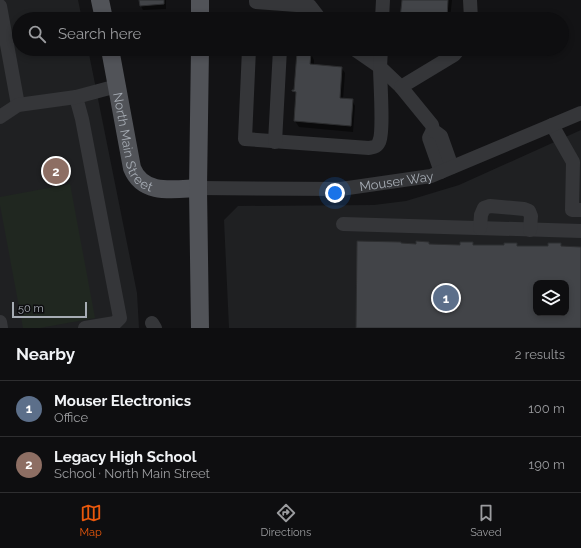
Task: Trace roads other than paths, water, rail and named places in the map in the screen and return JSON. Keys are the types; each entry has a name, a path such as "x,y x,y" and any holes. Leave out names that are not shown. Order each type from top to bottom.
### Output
{"main road":[{"path":"100,0 103,12"},
{"path":"200,0 200,12"},
{"name":"North Main Street","path":"111,56 132,168 138,180 158,189 198,188"},
{"path":"200,56 198,188 200,328"}],"street":[{"path":"256,0 256,2 310,3 316,12"},
{"path":"382,0 382,12"},
{"path":"470,0 471,12"},
{"path":"0,6 18,105"},
{"path":"249,56 245,139 369,148 376,147 380,141 381,56"},
{"path":"275,142 280,56"},
{"path":"364,56 380,67 401,87 432,125 433,130 441,136 446,170"},
{"path":"401,87 452,56"},
{"path":"0,117 18,105 76,97 117,86"},
{"path":"76,97 83,125 120,318 115,323 85,328"},
{"name":"Mouser Way","path":"198,188 341,189 431,176 581,113"},
{"path":"552,125 577,160 577,183 572,210 581,210"},
{"path":"480,228 481,214 484,208 490,206 524,209 529,211 531,216 530,230"},
{"path":"343,224 581,231"},
{"path":"0,322 1,328"}],"place":[{"name":"Legacy High School","path":"56,171"},
{"name":"Mouser Electronics","path":"446,298"}]}
